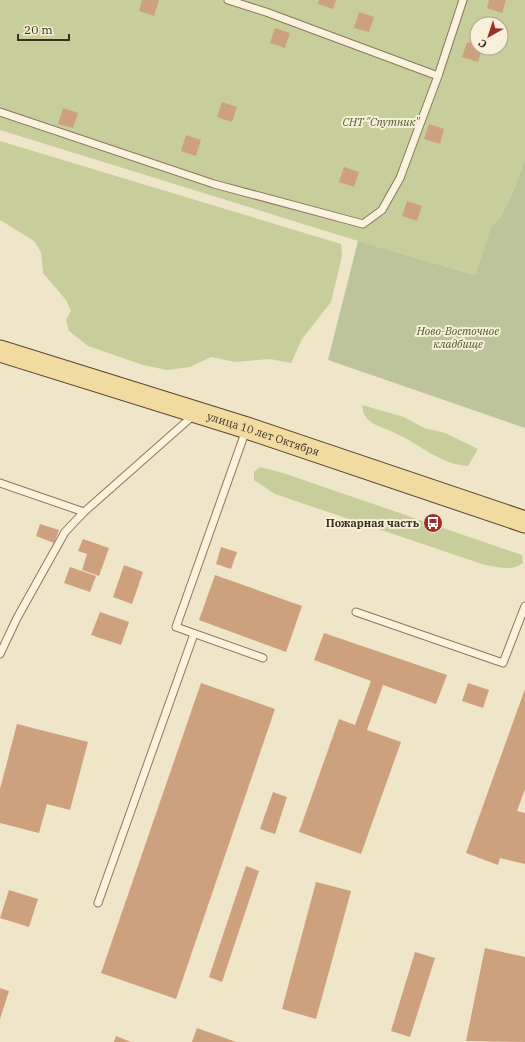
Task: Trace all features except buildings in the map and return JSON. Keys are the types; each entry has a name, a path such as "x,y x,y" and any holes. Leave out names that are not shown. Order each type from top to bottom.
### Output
{"main road":[{"name":"улица 10 лет Октября","path":"0,351 247,428 525,522"}],"lane":[{"path":"228,0 266,12 438,76"},
{"path":"0,112 214,184 363,224 382,210 400,178 438,76 462,0"},
{"path":"0,654 17,618 65,532 84,512 197,413"},
{"path":"247,428 176,627 263,658"},
{"path":"0,483 84,512"},
{"path":"356,612 503,663 525,606"},
{"path":"98,903 194,634"}],"green space":[{"name":"СНТ \"Спутник\"","path":"0,0 525,0 525,158 513,192 500,218 491,226 475,275 358,241 0,130"},
{"path":"0,141 341,244 342,256 331,302 302,339 291,363 270,359 235,362 211,357 190,367 167,370 143,365 88,346 69,331 66,320 71,311 66,300 43,273 41,252 34,241 0,220"},
{"name":"Ново-Восточное кладбище","path":"525,158 525,428 328,360 358,241 475,275 491,226 500,218 513,192"},
{"path":"362,405 404,417 424,428 445,433 478,449 468,466 448,462 404,437 375,425 365,416"},
{"path":"260,467 283,473 522,555 523,563 509,568 485,565 275,494 254,480 254,472"}],"place":[{"name":"Пожарная часть","path":"433,523"}]}
